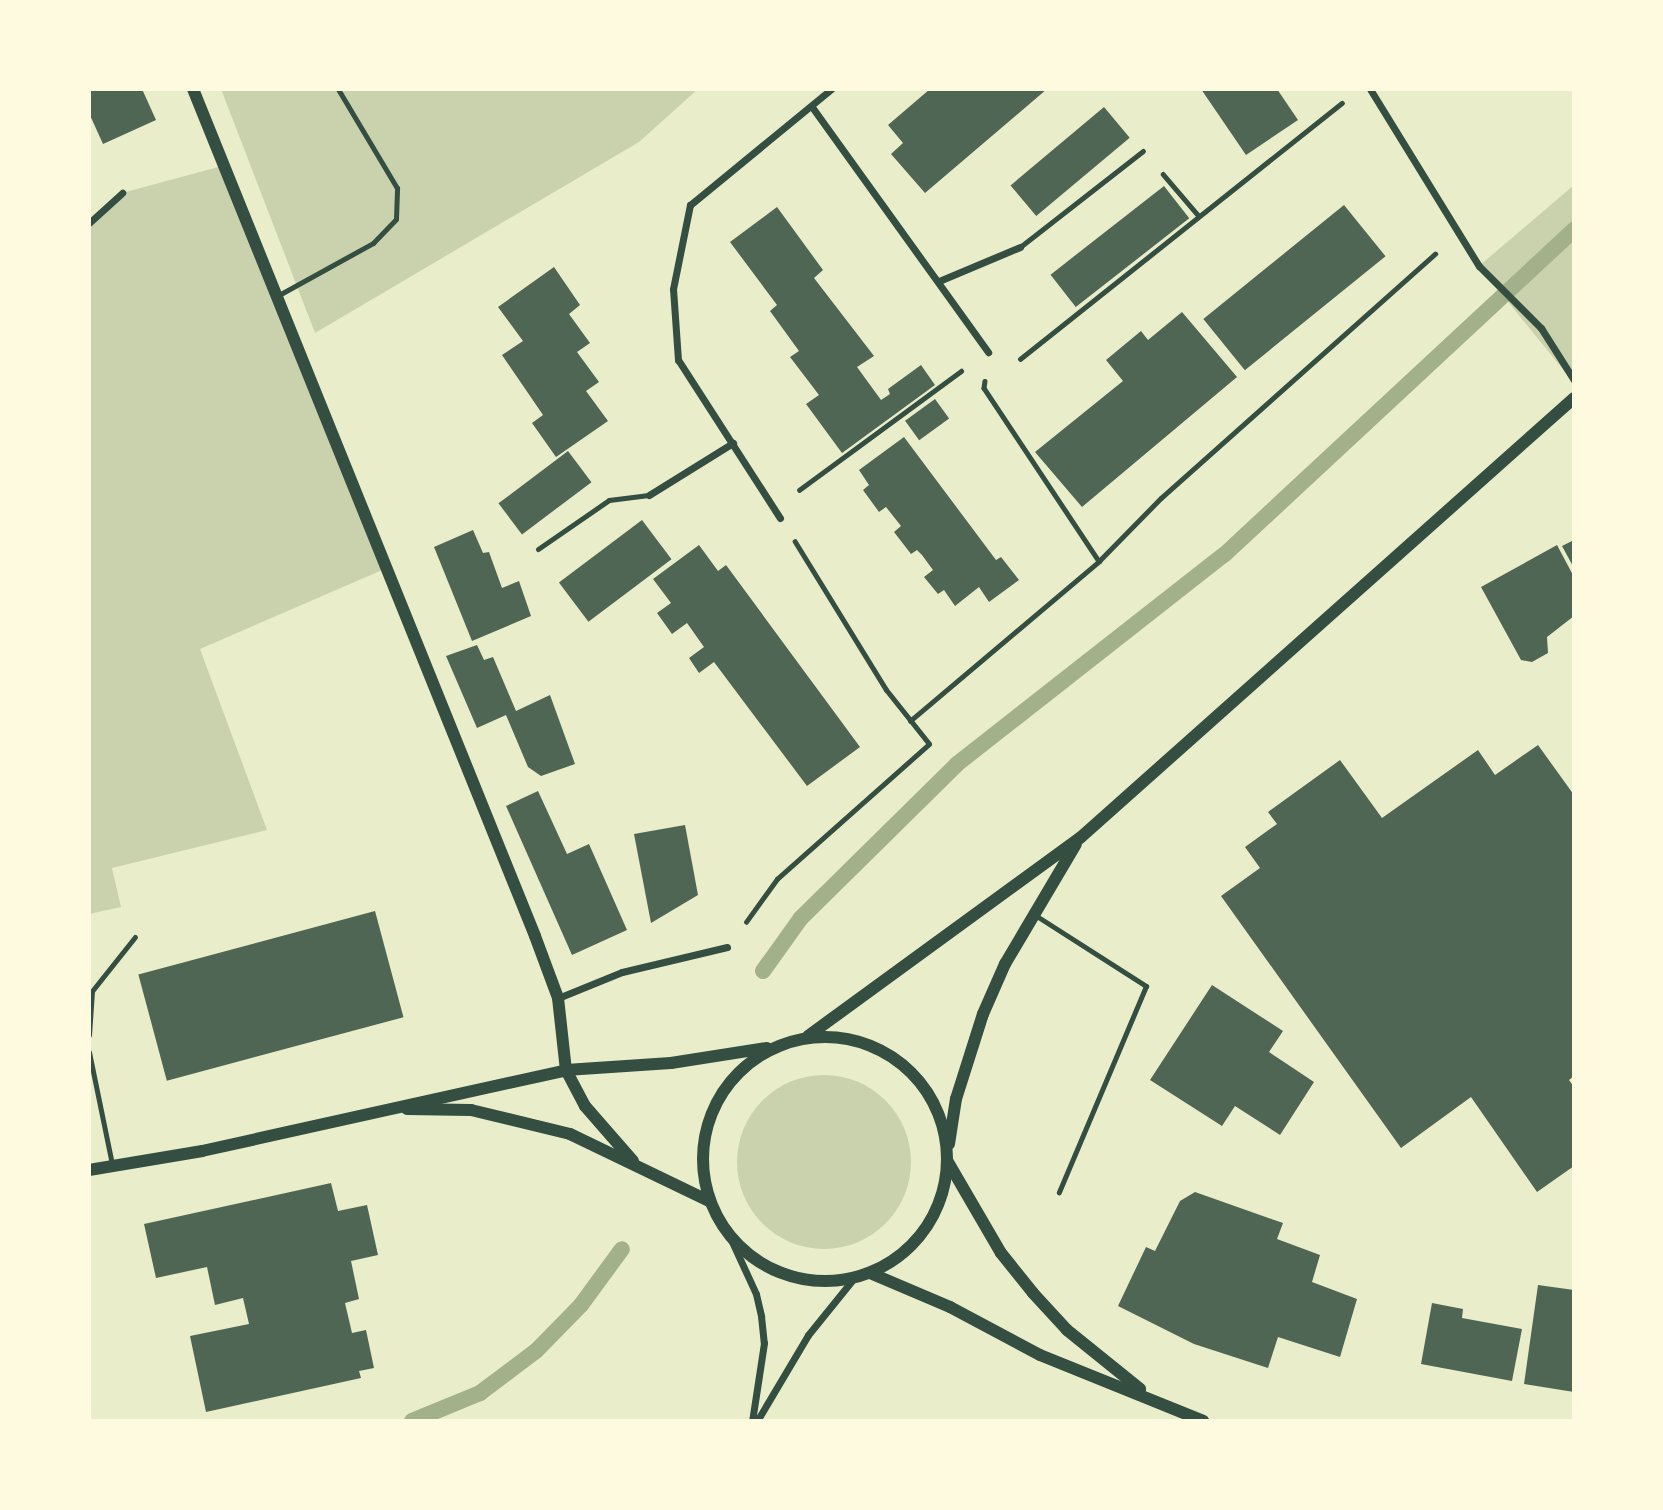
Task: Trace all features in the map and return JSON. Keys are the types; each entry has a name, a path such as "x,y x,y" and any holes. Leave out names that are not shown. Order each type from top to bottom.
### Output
{"street":[{"path":"193,89 558,999 566,1070 585,1106 634,1161"},
{"path":"780,517 777,506 678,359 673,289 690,205 831,89"},
{"path":"1370,89 1479,266 1541,328 1574,380"},
{"path":"812,107 988,352"},
{"path":"89,223 122,193"},
{"path":"939,281 1020,247"},
{"path":"89,1170 566,1070 671,1063 771,1048 807,1036 1080,838 1574,398"},
{"path":"649,495 733,443"},
{"path":"728,1233 753,1258 784,1275 818,1281 854,1278 870,1273 901,1255 926,1230 942,1197 956,1099 983,1014 1035,915 1080,838"},
{"path":"558,999 622,972 727,947"},
{"path":"807,1036 848,1038 886,1052 917,1077 939,1111 948,1156 1001,1253 1033,1293 1106,1364 1155,1399"},
{"path":"752,1421 763,1355 761,1316 756,1294 728,1233 709,1201 702,1166 710,1118 719,1096 742,1068 771,1048"},
{"path":"386,1108 471,1110 570,1134 634,1161 709,1201"},
{"path":"870,1273 984,1323 1040,1355 1155,1399 1203,1421"},
{"path":"757,1421 808,1335 854,1278"}],"lane":[{"path":"277,296 373,243 396,219 397,187 338,89"},
{"path":"1020,247 1143,151"},
{"path":"538,549 609,500 649,495"},
{"path":"1035,915 1146,986 1059,1192"},
{"path":"89,1035 92,991 135,937"},
{"path":"89,1052 113,1167"}],"path":[{"path":"1016,362 1348,98"},
{"path":"1143,151 1199,216"},
{"path":"910,721 1099,561 1161,498 1458,234"},
{"path":"988,352 984,388 1099,561"},
{"path":"777,506 988,352"},
{"path":"984,388 995,379"},
{"path":"727,947 777,879 929,744 886,690 780,517"}],"green space":[{"path":"221,89 698,89 639,142 315,333"},
{"path":"222,166 387,568 200,649 267,830 112,868 121,907 89,914 89,222 122,193"},
{"path":"1574,185 1574,383 1479,266"},
{"path":"824,1075 857,1081 886,1100 905,1129 911,1162 905,1195 886,1224 857,1243 824,1249 791,1243 762,1224 743,1195 737,1162 743,1129 762,1100 791,1081"}],"building":[{"path":"89,89 142,89 156,120 103,144 89,113"},
{"path":"930,89 1047,89 925,193 891,154 903,143 888,125"},
{"path":"1201,89 1277,89 1298,120 1246,155"},
{"path":"1104,107 1130,138 1036,216 1011,185"},
{"path":"1164,186 1189,218 1076,307 1051,275"},
{"path":"1344,205 1386,256 1245,370 1203,319"},
{"path":"777,207 823,270 814,278 874,356 857,367 881,400 890,394 888,389 921,365 935,385 842,453 806,404 819,395 790,357 799,351 770,311 777,305 730,242"},
{"path":"554,267 580,305 569,314 590,343 577,352 599,382 586,391 608,421 556,457 532,423 543,415 502,355 523,341 498,307"},
{"path":"1182,312 1237,377 1082,507 1035,452 1123,381 1106,360 1141,331 1148,340"},
{"path":"935,399 949,418 919,440 905,421"},
{"path":"904,437 996,560 1001,557 1019,580 989,602 979,587 955,606 944,590 938,594 924,577 933,570 917,550 911,554 894,532 901,526 886,507 879,512 863,490 869,485 859,470"},
{"path":"568,451 591,482 522,535 499,503"},
{"path":"642,520 671,559 588,622 559,583"},
{"path":"473,530 483,553 489,552 502,588 519,581 531,616 472,641 434,547"},
{"path":"1574,540 1574,568 1562,546"},
{"path":"699,545 718,571 726,565 860,747 807,786 714,662 699,673 689,658 704,647 687,623 672,634 657,613 671,603 653,579"},
{"path":"1557,545 1574,577 1574,616 1547,637 1548,653 1532,662 1521,660 1481,587"},
{"path":"477,645 484,660 493,657 516,711 550,695 575,764 541,776 528,767 506,715 477,728 446,656"},
{"path":"1538,745 1574,795 1574,1076 1569,1080 1574,1087 1574,1166 1537,1192 1471,1097 1401,1148 1221,896 1260,868 1245,847 1277,824 1268,812 1340,760 1382,818 1478,750 1495,775"},
{"path":"538,791 567,854 589,844 627,930 572,955 506,806"},
{"path":"685,825 698,895 651,923 634,834"},
{"path":"375,911 403,1017 167,1081 138,974"},
{"path":"1212,985 1283,1031 1269,1052 1314,1082 1280,1135 1235,1106 1222,1126 1150,1080"},
{"path":"331,1183 338,1211 367,1205 378,1255 351,1261 359,1299 345,1303 352,1333 366,1330 374,1368 359,1371 361,1378 206,1412 190,1336 249,1324 243,1298 215,1305 207,1267 156,1278 144,1224"},
{"path":"1195,1192 1283,1223 1277,1239 1320,1255 1312,1282 1357,1299 1340,1357 1278,1337 1268,1368 1194,1344 1118,1306 1146,1247 1155,1251 1180,1201"},
{"path":"1538,1285 1574,1290 1574,1392 1524,1384"},
{"path":"1432,1303 1463,1309 1462,1318 1522,1329 1512,1381 1421,1364"}],"waterway":[{"path":"763,971 801,918 957,764 1224,555 1574,230"},
{"path":"412,1421 480,1393 536,1351 581,1305 622,1249"}]}
